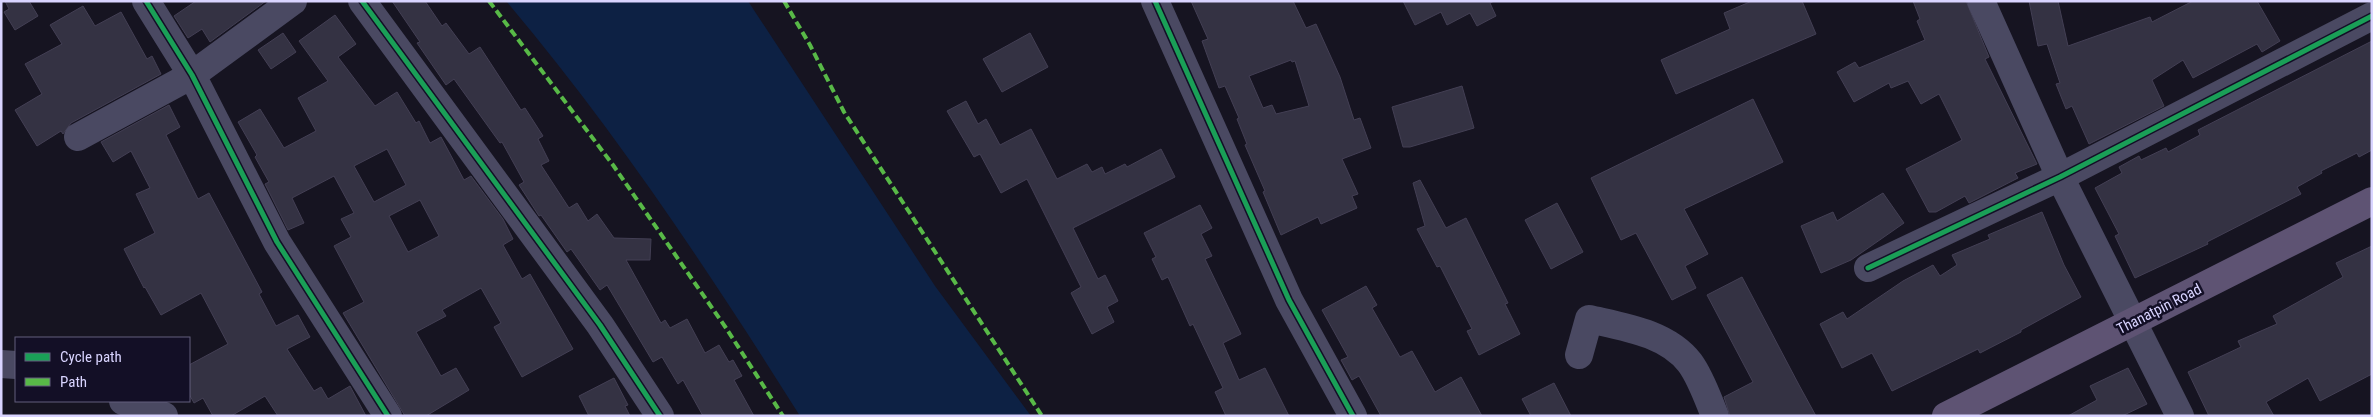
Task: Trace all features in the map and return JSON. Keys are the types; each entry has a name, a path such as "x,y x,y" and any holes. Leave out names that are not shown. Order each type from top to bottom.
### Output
{"main road":[{"name":"Thanatpin Road","path":"1946,416 2372,201"}],"street":[{"path":"146,1 192,75 277,242 388,416"},
{"path":"78,137 192,75 293,1"},
{"path":"362,1 600,325 660,416"},
{"path":"1155,1 1289,300 1353,416"},
{"path":"1981,1 2060,177 2180,416"},
{"path":"1868,268 2060,177 2372,16"},
{"path":"1579,355 1589,319 1634,329 1677,350 1691,364 1715,416"},
{"path":"1,364 15,365"},
{"path":"126,402 164,416"}],"water":[{"path":"506,1 748,1 935,286 1031,416 800,416 660,203 585,100"}],"building":[{"path":"5,1 29,1 38,16 15,30 4,12 9,9"},
{"path":"196,1 266,1 210,42 202,29 188,38 174,16"},
{"path":"392,1 425,1 442,26 446,23 469,54 480,47 521,110 525,108 543,136 538,139 549,161 541,165 569,208 577,203 588,221 597,214 614,238 651,239 650,260 626,260 661,323 665,320 670,328 687,319 705,353 719,345 729,362 733,360 742,376 734,380 754,416 703,416 683,380 678,384 662,357 653,362 607,285 600,290 571,249 567,252 541,215 539,216 519,185 524,182 502,142 500,143 454,79 446,85 417,43 420,42"},
{"path":"1191,1 1293,1 1306,28 1316,24 1340,77 1354,120 1360,118 1371,148 1342,159 1358,194 1352,196 1357,208 1321,224 1318,217 1281,235 1245,145 1247,144 1237,119 1239,118 1225,86 1219,88 1202,41 1208,39","holes":["1291,60 1292,62 1295,61 1309,106 1276,114 1272,105 1263,108 1249,76"]},
{"path":"1403,1 1494,1 1490,3 1496,16 1477,26 1470,13 1447,25 1441,12 1415,25"},
{"path":"1752,1 1802,1 1816,34 1676,94 1661,60 1730,29 1724,13"},
{"path":"1913,1 1966,1 1989,57 1985,59 2037,164 2015,173 2018,178 1969,203 1965,196 1936,212 1929,212 1906,169 1962,140 1939,94 1921,104 1908,81 1891,88 1889,83 1854,102 1837,72 1855,62 1859,68 1925,40 1917,21 1920,19"},
{"path":"2029,1 2058,1 2068,46 2150,17 2152,22 2193,1 2257,1 2280,41 2262,52 2257,44 2193,78 2183,60 2152,80 2164,106 2089,144 2072,106 2066,109 2056,84 2060,83 2047,44 2038,46"},
{"path":"83,6 95,26 121,12 147,59 152,56 161,74 71,123 63,134 61,131 37,146 15,110 42,94 25,64 62,44 50,25"},
{"path":"335,15 356,44 338,57 375,106 397,92 416,123 419,121 430,143 441,137 464,180 471,176 503,219 513,239 503,245 522,279 530,274 573,349 522,377 494,327 501,323 481,288 442,310 446,316 416,332 441,376 456,368 469,390 426,416 405,416 343,313 364,302 334,246 351,237 341,219 354,213 334,176 292,198 304,223 288,230 265,184 269,182 255,157 257,155 238,122 260,109 284,148 316,131 298,98 328,81 299,41","holes":["387,149 406,185 374,202 354,166","420,200 439,236 408,252 389,216"]},
{"path":"283,33 296,52 271,69 258,50"},
{"path":"1030,33 1048,67 1002,92 983,59"},
{"path":"2372,41 2372,150 2359,157 2357,153 2321,171 2322,173 2297,187 2301,194 2207,242 2208,244 2135,278 2115,236 2119,234 2095,188 2122,173 2119,167 2139,156 2141,160 2166,148 2168,152 2200,135 2198,130"},
{"path":"1462,86 1474,128 1410,147 1403,147 1392,107"},
{"path":"1753,99 1783,162 1684,209 1708,254 1685,266 1696,288 1672,300 1636,233 1621,240 1591,178"},
{"path":"966,101 978,124 986,119 1000,145 1031,129 1057,179 1087,164 1092,172 1102,167 1105,174 1125,164 1127,167 1161,149 1175,177 1073,228 1098,279 1105,275 1118,301 1107,307 1114,322 1092,334 1071,293 1081,287 1027,179 1001,193 980,154 974,157 947,111"},
{"path":"169,105 180,127 166,135 198,199 209,193 262,292 259,294 276,326 298,315 310,337 287,349 314,391 321,387 328,399 350,386 366,416 278,416 265,396 231,416 213,416 203,398 194,403 190,396 190,364 228,344 201,293 161,315 144,288 124,249 155,233 136,194 150,188 131,151 113,162 101,142"},
{"path":"1420,180 1446,228 1466,218 1508,303 1505,304 1520,334 1479,355 1467,331 1472,329 1440,266 1437,267 1417,229 1425,226 1413,183"},
{"path":"1883,193 1904,223 1851,260 1821,273 1801,226 1833,212 1837,221"},
{"path":"1557,203 1583,252 1551,269 1525,220"},
{"path":"1200,205 1212,228 1201,234 1212,256 1205,259 1241,334 1223,343 1239,380 1265,368 1289,416 1226,416 1215,392 1223,388 1193,324 1190,326 1168,277 1162,280 1152,259 1156,257 1144,233"},
{"path":"2042,212 2064,265 2081,297 2021,330 2021,332 1980,353 1978,349 1892,391 1872,353 1842,368 1820,324 1843,312 1847,319 1903,281 1933,265 1940,276 1957,265 1952,255 1990,239 1988,235"},
{"path":"2372,246 2372,374 2320,401 2308,378 2266,402 2274,416 2209,416 2188,372 2241,347 2238,341 2277,324 2273,316 2343,277 2336,263"},
{"path":"1742,277 1816,416 1730,416 1724,397 1753,382 1707,295"},
{"path":"1366,286 1377,305 1372,308 1400,357 1412,351 1435,392 1461,377 1482,416 1381,416 1359,376 1352,380 1341,360 1348,357 1322,310"},
{"path":"2128,368 2147,404 2122,416 2068,416 2097,400 2090,386"},
{"path":"614,378 628,405 625,406 630,416 589,416 579,396"},
{"path":"1554,383 1571,416 1531,416 1522,399"}],"marked path":[{"path":"489,1 613,165 726,328 783,416"},
{"path":"784,1 810,45 844,112 1042,416"}],"cycle path":[{"path":"146,1 192,75 277,242 388,416"},
{"path":"362,1 600,325 660,416"},
{"path":"1155,1 1289,300 1353,416"},
{"path":"1868,268 2060,177 2372,16"}]}
